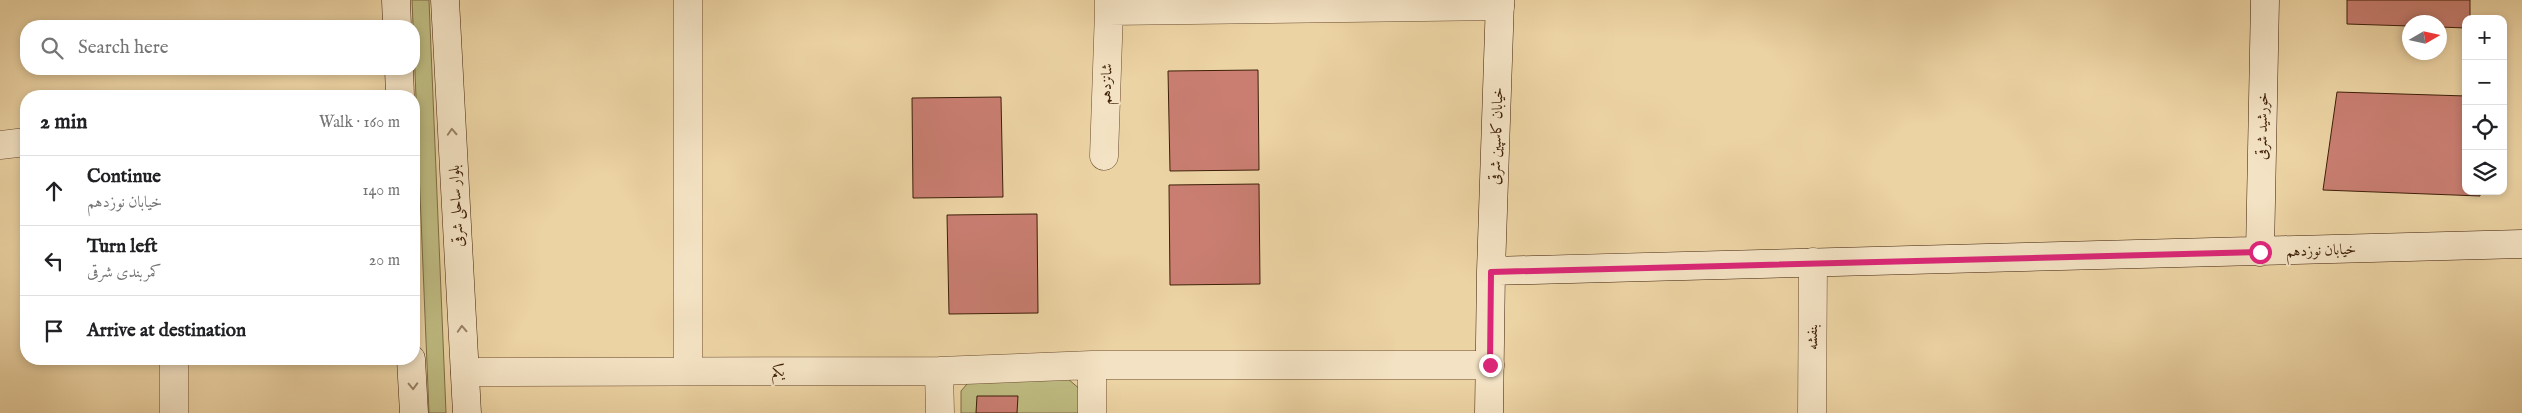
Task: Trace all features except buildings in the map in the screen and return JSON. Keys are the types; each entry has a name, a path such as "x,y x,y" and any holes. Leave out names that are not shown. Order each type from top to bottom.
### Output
{"street":[{"path":"396,0 397,20"},
{"name":"بلوار ساحلی شرقی","path":"445,0 467,413"},
{"path":"688,0 688,371"},
{"name":"خورشید شرقی","path":"2260,252 2265,0"},
{"name":"شانزدهم","path":"1104,156 1109,6 1500,3"},
{"name":"خیابان کاسپین شرقی","path":"1489,413 1491,272 1500,3"},
{"path":"398,75 400,90"},
{"path":"0,145 20,143"},
{"name":"خیابان نوزدهم","path":"1491,272 2522,244"},
{"name":"بنفشه","path":"1812,413 1813,262"},
{"path":"174,365 174,413"},
{"path":"411,365 414,413"},
{"path":"1092,365 1092,413"},
{"name":"یکم","path":"465,372 939,372 1092,365 1490,365"},
{"path":"939,372 940,413"}],"shaded area":[{"path":"412,0 429,0 446,413 429,413 420,194 420,90 416,90 415,75 420,75 420,20 413,20"},
{"path":"979,370 1061,373 1081,390 1082,413 961,413 961,391"}],"route":[{"path":"1490,365 1491,272 1813,262 2260,252"}]}
